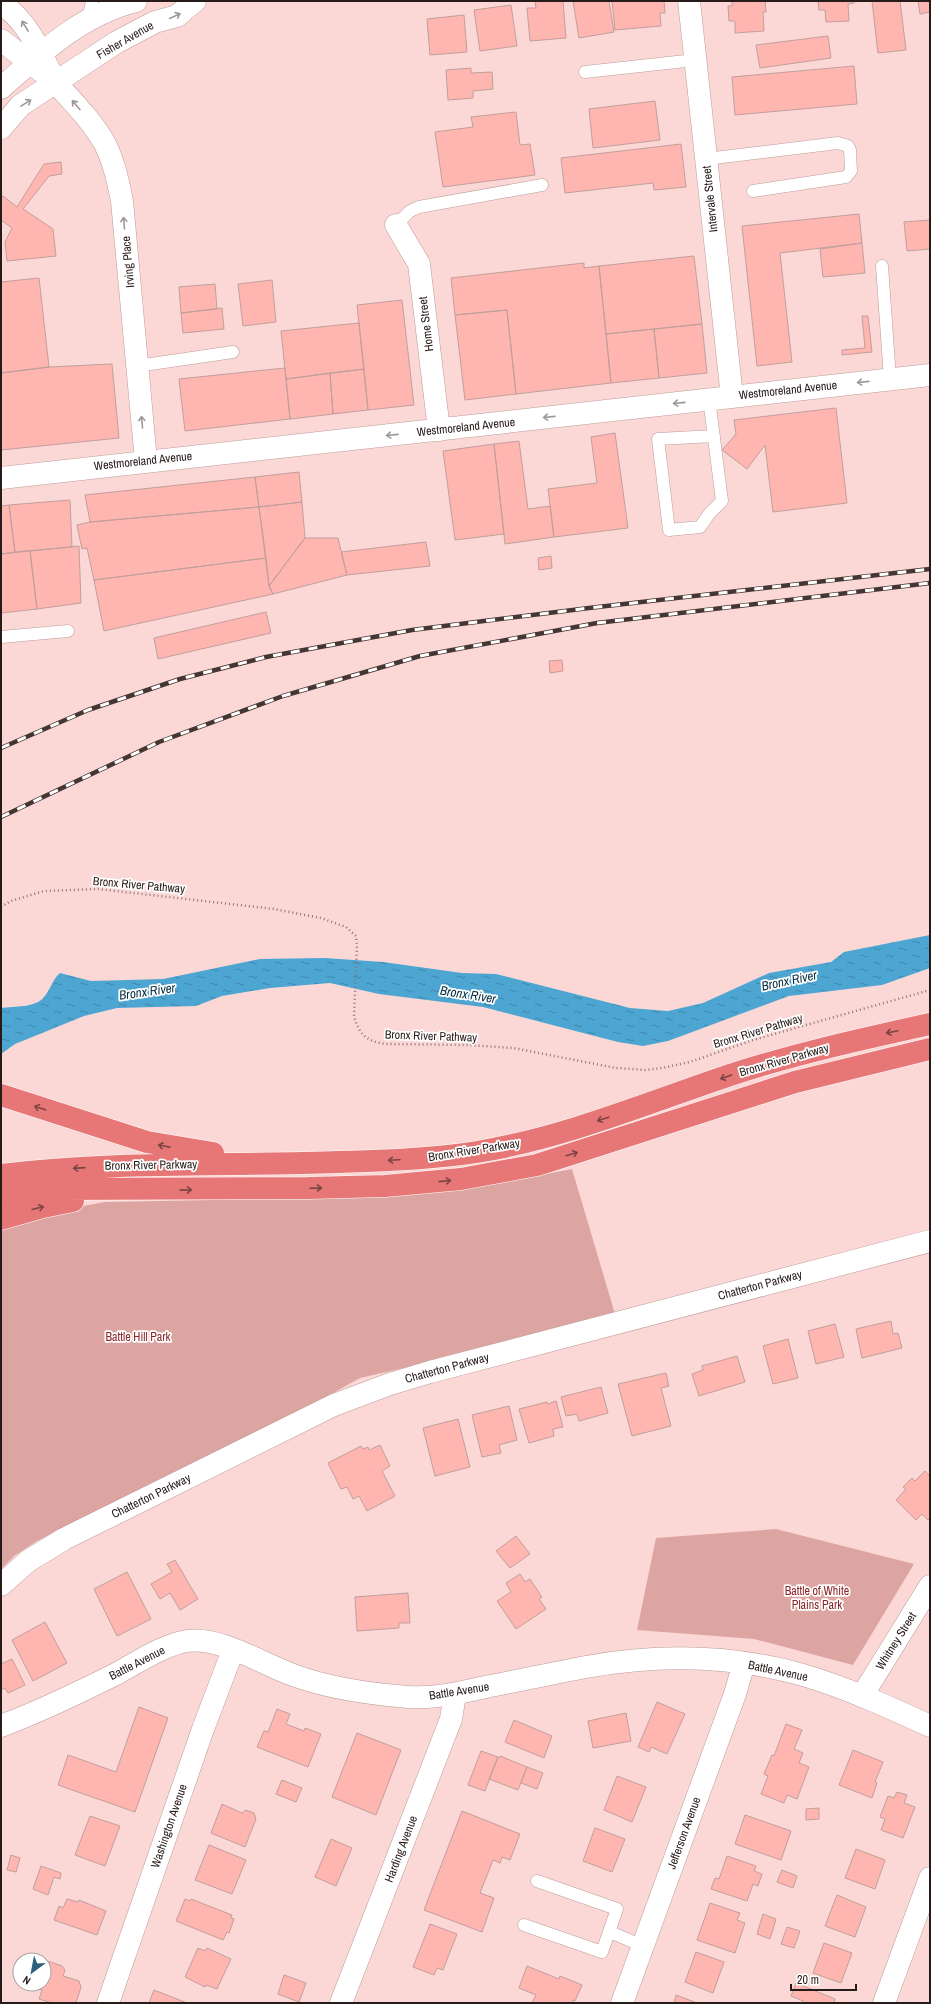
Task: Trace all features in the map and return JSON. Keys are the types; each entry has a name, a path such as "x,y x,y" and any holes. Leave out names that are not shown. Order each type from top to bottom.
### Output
{"highway":[{"name":"Bronx River Parkway","path":"1,1175 134,1165 286,1164 437,1157 515,1144 593,1122 764,1064 839,1044 930,1024"},
{"name":"Bronx River Parkway","path":"1,1196 57,1189 270,1190 385,1186 461,1179 498,1173 575,1154 795,1082 930,1049"},
{"path":"1,1095 147,1142 286,1164"},
{"path":"1,1219 58,1203 146,1190"}],"street":[{"path":"1,88 74,28 90,11 136,1"},
{"name":"Fisher Avenue","path":"1,128 21,105 134,33 155,22 177,16 194,1"},
{"name":"Intervale Street","path":"689,1 732,396"},
{"path":"1,4 13,11 23,22 36,59 56,83"},
{"path":"1,40 36,59"},
{"name":"Irving Place","path":"56,83 82,113 104,143 114,165 122,201 146,461"},
{"name":"Home Street","path":"396,225 419,264 439,430"},
{"name":"Westmoreland Avenue","path":"1,478 930,375"},
{"name":"Chatterton Parkway","path":"1,1585 28,1561 64,1538 361,1394 430,1372 930,1241"},
{"name":"Whitney Street","path":"862,1696 930,1586"},
{"name":"Battle Avenue","path":"1,1726 38,1712 163,1650 185,1642 206,1641 233,1650 294,1676 355,1690 406,1697 455,1694 561,1671 621,1661 678,1657 744,1663 803,1675 862,1696 930,1726"},
{"name":"Washington Avenue","path":"108,2003 203,1729 233,1650"},
{"name":"Jefferson Avenue","path":"622,2003 735,1694 744,1663"},
{"name":"Harding Avenue","path":"341,2003 450,1719 455,1694"},
{"path":"884,2003 930,1878"}],"lane":[{"path":"585,72 695,60"},
{"path":"706,159 838,143 848,146 850,150 851,171 846,177 753,191"},
{"path":"396,225 410,211 418,207 542,185"},
{"path":"882,266 890,379"},
{"path":"137,366 233,352"},
{"path":"709,399 714,436 722,501 709,514 700,527 669,530 658,439 714,436"},
{"path":"1,637 68,631"},
{"path":"524,1925 602,1952 617,1910 537,1881"},
{"path":"610,1932 643,1946"}],"path":[{"name":"Bronx River Pathway","path":"1,907 11,901 44,892 105,890 274,909 321,918 346,927 356,936 354,1016 357,1027 364,1036 372,1042 385,1044 467,1045 513,1048 616,1068 646,1070 690,1062 753,1040 930,990"}],"green space":[{"name":"Battle Hill Park","path":"572,1169 615,1314 439,1360 360,1378 301,1411 37,1541 14,1556 1,1569 1,1228 50,1212 105,1202 331,1198 446,1191 490,1185"},
{"name":"Battle of White Plains Park","path":"776,1529 914,1564 853,1665 754,1639 637,1630 656,1538"}],"water":[{"name":"Bronx River","path":"930,935 930,968 882,985 789,996 668,1041 643,1046 618,1042 483,1007 379,994 330,983 270,988 222,996 196,1006 117,1008 84,1016 15,1044 1,1054 1,1008 30,1005 40,1001 60,973 91,981 163,979 260,959 325,958 383,962 462,973 496,974 630,1008 668,1011 703,1003 769,973 831,962 844,952"}],"building":[{"path":"535,1 563,1 566,38 530,41 527,8 536,8"},
{"path":"573,1 609,1 614,32 579,38"},
{"path":"612,1 664,1 665,13 660,13 661,26 615,30"},
{"path":"732,1 765,1 766,12 763,12 764,31 735,33 735,21 729,21 728,6 732,6"},
{"path":"818,1 854,1 854,3 848,4 849,21 826,22 825,10 819,10"},
{"path":"872,1 900,1 906,50 878,53"},
{"path":"918,1 930,1 930,12 920,14"},
{"path":"511,5 517,46 480,51 474,10"},
{"path":"464,15 467,52 430,55 427,19"},
{"path":"828,36 831,58 760,68 756,45"},
{"path":"854,66 857,104 735,115 732,77"},
{"path":"471,68 471,73 492,72 493,89 473,91 473,98 448,100 446,70"},
{"path":"655,101 660,140 593,148 589,109"},
{"path":"516,112 520,145 530,144 535,175 443,187 435,132 473,127 471,117"},
{"path":"681,144 686,187 654,190 653,183 565,193 561,158"},
{"path":"61,162 62,174 49,176 23,209 53,229 56,256 7,261 5,242 12,228 1,220 1,199 3,196 17,207 44,164"},
{"path":"859,214 862,243 780,253 792,362 757,366 742,226"},
{"path":"930,220 930,249 907,251 904,222"},
{"path":"862,243 865,273 823,277 820,249"},
{"path":"694,256 702,324 606,334 599,266"},
{"path":"584,263 584,268 599,266 611,383 516,394 507,310 455,315 451,278"},
{"path":"39,278 49,367 1,373 1,282"},
{"path":"272,280 276,322 243,326 238,284"},
{"path":"215,284 217,309 181,313 179,287"},
{"path":"402,300 414,405 368,410 357,305"},
{"path":"222,308 224,329 183,333 181,313"},
{"path":"507,310 516,394 465,400 455,315"},
{"path":"862,316 868,316 872,352 842,355 842,350 865,348"},
{"path":"359,323 364,369 286,379 281,331"},
{"path":"702,324 707,373 659,378 654,329"},
{"path":"654,329 659,378 611,383 606,334"},
{"path":"112,364 119,438 1,450 1,373 49,367"},
{"path":"285,368 290,419 185,431 179,379"},
{"path":"364,369 368,410 333,414 330,373"},
{"path":"330,373 333,414 290,419 286,379"},
{"path":"836,408 847,503 773,512 765,445 747,469 722,450 736,434 734,420"},
{"path":"615,433 628,528 554,537 548,489 597,483 591,437"},
{"path":"519,441 528,509 550,506 554,537 505,544 494,444"},
{"path":"494,444 504,534 455,540 443,451"},
{"path":"299,472 302,502 259,507 255,477"},
{"path":"255,477 259,507 90,522 85,495"},
{"path":"70,500 72,547 15,552 9,505"},
{"path":"302,502 305,538 269,586 259,507"},
{"path":"9,505 15,552 1,554 1,506"},
{"path":"259,507 266,558 94,580 87,548 82,549 77,525 90,522"},
{"path":"305,538 338,538 347,575 273,594 269,586"},
{"path":"426,542 430,566 347,575 341,552"},
{"path":"79,546 81,603 37,609 30,551"},
{"path":"30,551 37,609 1,613 1,554"},
{"path":"551,556 552,568 539,570 538,558"},
{"path":"266,558 269,586 273,594 104,631 94,580"},
{"path":"266,612 271,633 158,659 154,638"},
{"path":"562,660 563,671 550,673 549,661"},
{"path":"891,1321 893,1334 898,1333 902,1348 862,1358 856,1329"},
{"path":"835,1324 844,1357 816,1364 808,1331"},
{"path":"788,1339 798,1378 773,1384 763,1346"},
{"path":"737,1356 745,1382 699,1396 692,1374 703,1370 702,1366"},
{"path":"666,1373 669,1386 661,1388 671,1426 632,1436 618,1384"},
{"path":"601,1387 608,1413 579,1421 577,1414 566,1416 561,1397"},
{"path":"556,1401 563,1427 553,1429 554,1436 529,1443 519,1409 547,1402 548,1404"},
{"path":"509,1406 517,1440 499,1445 501,1453 482,1457 472,1415"},
{"path":"458,1419 470,1467 435,1476 423,1428"},
{"path":"380,1445 390,1466 382,1471 395,1496 367,1511 359,1496 353,1499 347,1487 341,1489 328,1463 361,1446 363,1449 368,1447 369,1450"},
{"path":"925,1471 930,1476 930,1518 928,1520 922,1514 916,1520 896,1500 906,1489 903,1487 912,1478 915,1481"},
{"path":"516,1536 530,1554 510,1568 496,1551"},
{"path":"175,1560 198,1599 180,1610 170,1593 160,1599 151,1584 172,1572 167,1564"},
{"path":"127,1572 151,1619 117,1636 94,1589"},
{"path":"520,1574 525,1582 530,1579 542,1597 539,1599 546,1609 516,1629 497,1601 511,1592 506,1583"},
{"path":"408,1593 410,1623 399,1623 399,1628 357,1631 355,1597"},
{"path":"45,1622 67,1663 33,1681 12,1640"},
{"path":"12,1659 25,1685 8,1693 5,1688 1,1690 1,1664"},
{"path":"657,1702 685,1714 667,1754 651,1747 649,1752 638,1747"},
{"path":"139,1707 168,1718 135,1812 58,1785 68,1755 116,1772"},
{"path":"277,1709 290,1714 286,1724 304,1731 305,1728 321,1734 308,1767 257,1747 264,1731 268,1732"},
{"path":"626,1713 631,1741 593,1748 588,1721"},
{"path":"514,1720 552,1736 544,1758 505,1742"},
{"path":"786,1724 802,1730 794,1749 803,1753 799,1763 809,1767 797,1799 787,1795 784,1803 761,1794 768,1776 764,1774 772,1755 774,1756"},
{"path":"357,1733 401,1750 376,1815 332,1797"},
{"path":"853,1750 883,1762 875,1782 877,1783 872,1798 839,1785"},
{"path":"481,1751 498,1757 485,1791 468,1785"},
{"path":"500,1756 527,1767 518,1790 489,1779 498,1757 499,1758"},
{"path":"527,1767 543,1773 537,1789 521,1783"},
{"path":"617,1776 646,1787 632,1822 604,1810"},
{"path":"282,1780 302,1788 296,1802 276,1794"},
{"path":"897,1792 907,1795 904,1803 915,1807 903,1838 881,1830 885,1819 880,1817 888,1796 894,1798"},
{"path":"222,1804 242,1813 246,1810 254,1813 256,1819 245,1847 211,1833"},
{"path":"819,1808 819,1819 806,1820 806,1809"},
{"path":"462,1811 520,1834 510,1860 502,1857 500,1863 493,1860 480,1893 494,1898 482,1932 424,1910"},
{"path":"745,1815 791,1831 781,1860 735,1844"},
{"path":"90,1816 120,1826 105,1866 75,1855"},
{"path":"595,1828 625,1839 612,1872 583,1861"},
{"path":"331,1839 352,1848 336,1886 315,1877"},
{"path":"209,1845 246,1860 232,1894 195,1880"},
{"path":"856,1849 885,1860 875,1889 845,1878"},
{"path":"11,1855 20,1858 16,1872 7,1870"},
{"path":"727,1856 756,1866 754,1871 762,1874 758,1886 753,1884 747,1901 711,1889 715,1878 719,1879"},
{"path":"41,1866 61,1873 60,1879 54,1877 48,1895 33,1889"},
{"path":"782,1870 797,1876 793,1888 777,1882"},
{"path":"837,1895 866,1907 855,1937 825,1926"},
{"path":"67,1899 78,1902 79,1900 106,1911 97,1935 54,1920 59,1906 63,1908"},
{"path":"185,1899 190,1901 191,1899 232,1915 231,1918 234,1919 229,1933 227,1932 223,1940 176,1921"},
{"path":"710,1903 740,1913 737,1920 745,1923 735,1953 697,1940"},
{"path":"763,1914 776,1919 770,1939 757,1934"},
{"path":"430,1924 457,1934 443,1970 437,1968 434,1975 413,1967"},
{"path":"787,1927 800,1931 794,1948 781,1944"},
{"path":"824,1943 852,1953 841,1983 813,1973"},
{"path":"198,1948 205,1951 207,1948 231,1959 217,1989 206,1985 205,1987 185,1977"},
{"path":"696,1952 724,1962 713,1993 685,1982"},
{"path":"52,1963 62,1966 65,1970 63,1976 79,1981 81,1987 76,2003 52,2003 39,1999 41,1992 52,1992"},
{"path":"527,1966 559,1979 560,1976 582,1985 575,2001 573,2000 572,2003 532,2003 536,1995 519,1988"},
{"path":"284,1975 306,1983 299,2002 278,1994"},
{"path":"796,1983 835,1999 834,2003 802,2003 803,2001 791,1996"},
{"path":"154,1990 187,2003 149,2003"},
{"path":"676,1995 697,2003 674,2003"}],"railway":[{"path":"1,748 88,710 180,679 266,657 412,630 930,569"},
{"path":"1,817 159,742 283,696 420,656 597,623 930,583"}]}
